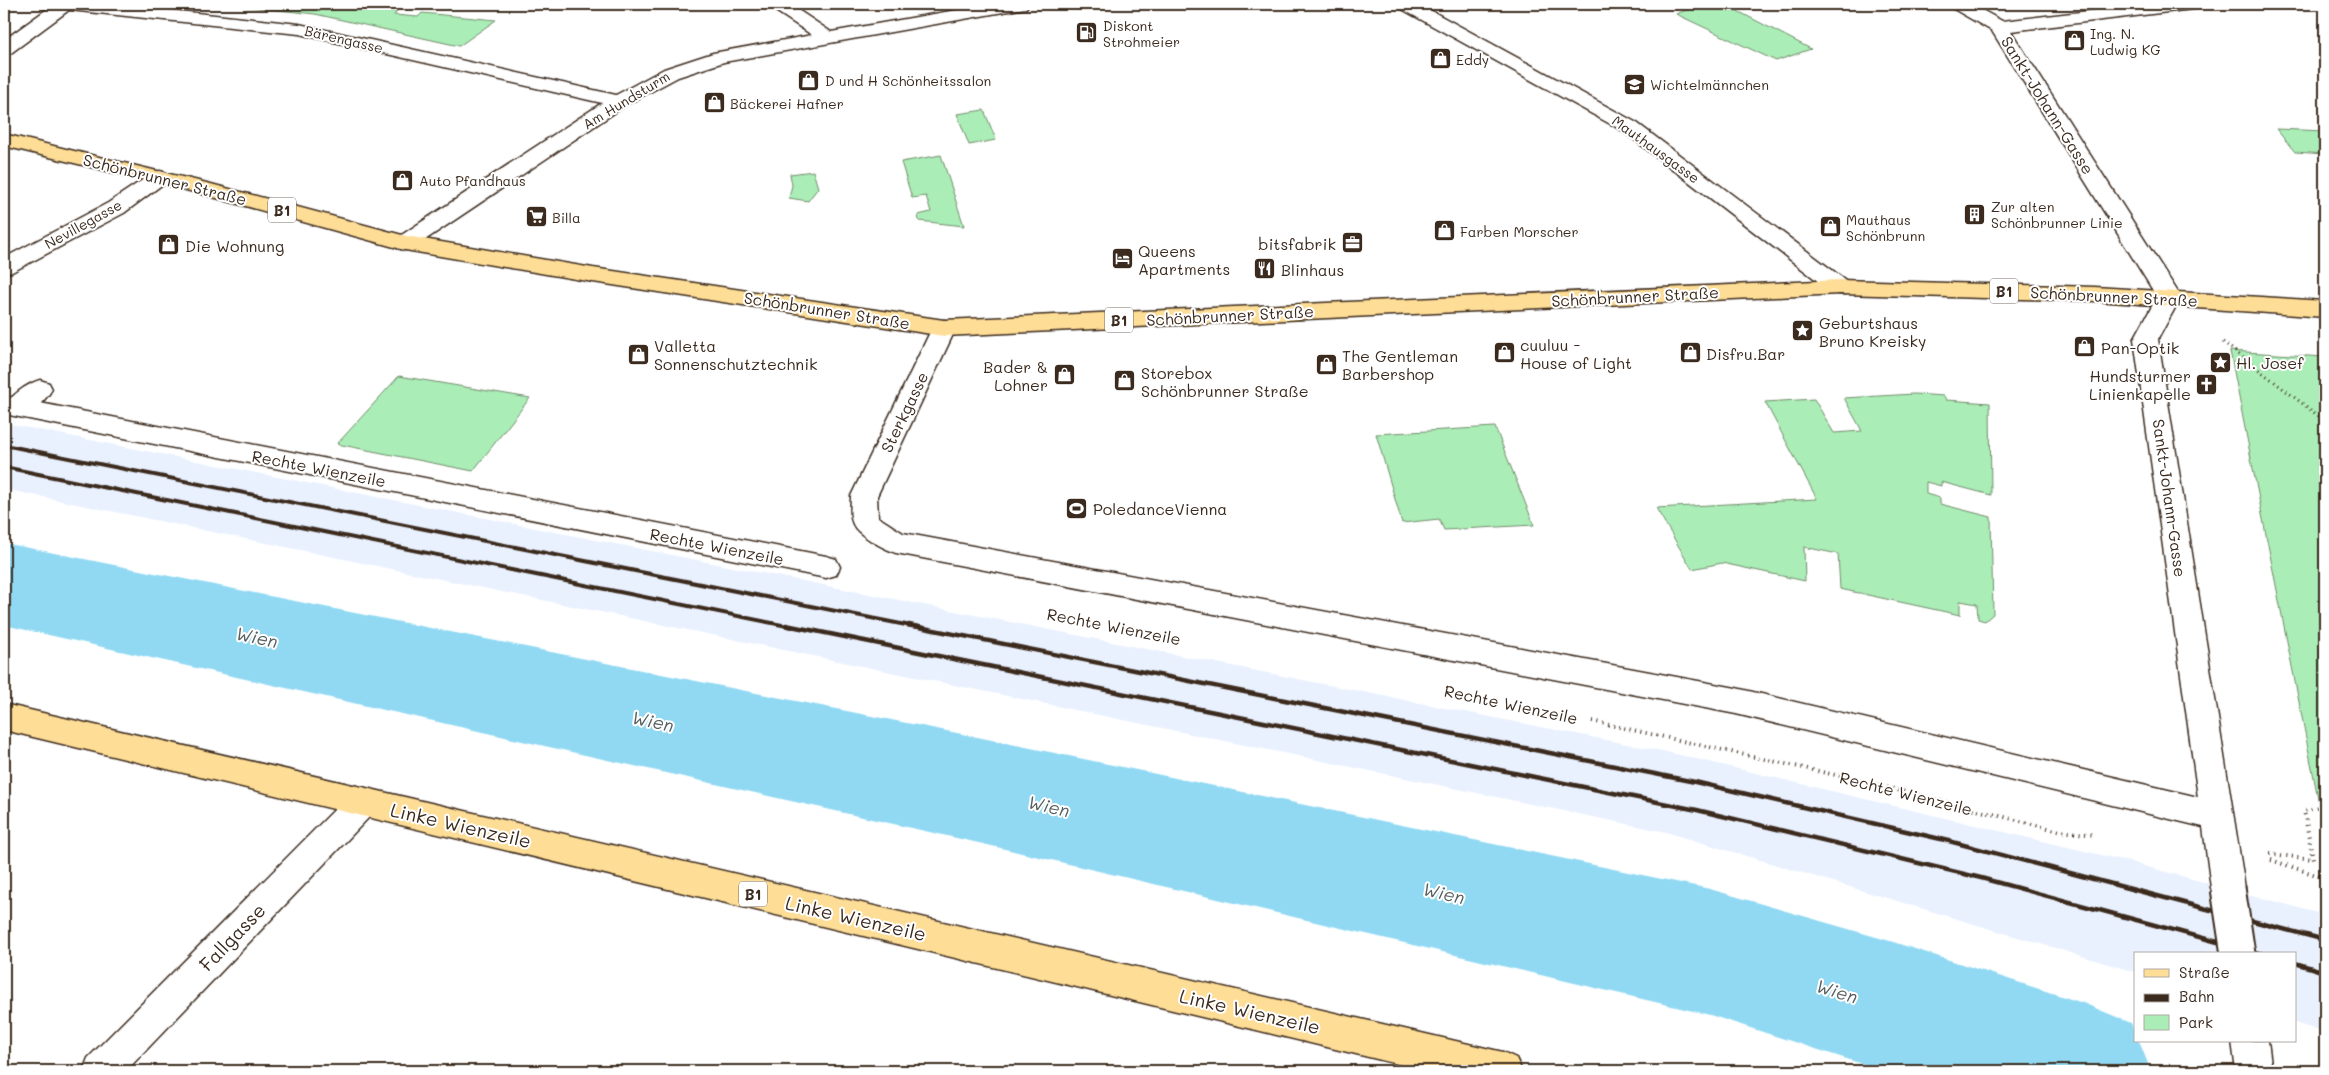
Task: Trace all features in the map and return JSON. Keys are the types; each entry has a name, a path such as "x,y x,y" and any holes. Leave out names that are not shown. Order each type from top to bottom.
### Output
{"main road":[{"name":"Schönbrunner Straße","path":"4,140 160,177 405,243 594,275 944,328 1840,287 2169,297 2325,309"},
{"name":"Linke Wienzeile","path":"4,717 1503,1071"}],"street":[{"path":"4,49 64,4"},
{"name":"Bärengasse","path":"64,4 299,29 619,101"},
{"path":"777,4 830,39"},
{"path":"906,25 910,4"},
{"name":"Am Hundsturm","path":"405,243 619,101 671,73 720,58 1020,4"},
{"name":"Mauthausgasse","path":"1406,4 1630,127 1840,287"},
{"name":"Sankt-Johann-Gasse","path":"1958,4 1999,26 2169,297 2146,339 2238,952"},
{"path":"1999,26 2193,4"},
{"name":"Nevillegasse","path":"4,268 116,208 160,177"},
{"name":"Sterkgasse","path":"944,328 864,496 865,522 896,542 1736,701 2217,816"},
{"path":"10,406 40,389"},
{"name":"Rechte Wienzeile","path":"10,406 826,567"},
{"name":"Fallgasse","path":"101,1071 363,802"},
{"path":"2250,1042 2254,1071"}],"path":[{"path":"2169,297 2284,392 2325,421"},
{"name":"Rechte Wienzeile","path":"1590,720 1858,780 2060,831 2101,836"},
{"path":"2222,847 2312,859 2304,811 2325,805"}],"shaded area":[{"path":"4,423 1667,752 2122,860 2325,915 2325,1033 2296,1023 2296,952 2134,952 2134,972 1666,832 4,489"}],"green space":[{"path":"243,4 328,6 397,11 394,15 418,17 422,13 496,20 459,46 315,14 240,6"},
{"path":"1702,4 1724,4 1811,49 1776,61 1676,14"},
{"path":"984,110 996,140 969,145 957,114"},
{"path":"2276,129 2325,131 2325,154 2295,152"},
{"path":"941,155 964,226 919,221 918,215 931,212 926,196 912,198 901,162"},
{"path":"813,171 818,188 808,201 789,198 792,185 790,174"},
{"path":"2230,351 2325,357 2325,834 2243,418"},
{"path":"399,376 530,398 473,471 337,444"},
{"path":"1914,394 1944,396 1946,400 1990,403 1991,495 1941,482 1941,486 1926,482 1926,494 1940,498 1940,504 1991,517 1993,614 1985,621 1978,619 1977,604 1960,601 1960,615 1840,589 1838,554 1804,547 1805,581 1722,563 1692,569 1656,508 1817,499 1765,402 1814,399 1834,433 1862,431 1844,398"},
{"path":"1495,427 1534,525 1444,530 1439,519 1402,523 1376,434"}],"waterway":[{"name":"Wien","path":"4,584 992,793 1710,952 1890,1007 2083,1071"}],"railway":[{"path":"4,445 916,627"},
{"path":"4,467 792,627"},
{"path":"786,625 1697,810 1981,878 2255,952"},
{"path":"909,625 1695,782 1945,840 2325,940"},
{"path":"2296,963 2325,972"}],"place":[{"name":"Diskont Strohmeier","path":"1087,33"},
{"name":"Ing. N. Ludwig KG","path":"2074,41"},
{"name":"Eddy","path":"1440,59"},
{"name":"D und H Schönheitssalon","path":"809,80"},
{"name":"Wichtelmännchen","path":"1634,84"},
{"name":"Bäckerei Hafner","path":"714,103"},
{"name":"Auto Pfandhaus","path":"403,180"},
{"name":"Zur alten Schönbrunner Linie","path":"1975,214"},
{"name":"Billa","path":"536,217"},
{"name":"Mauthaus Schönbrunn","path":"1830,227"},
{"name":"Farben Morscher","path":"1444,231"},
{"name":"bitsfabrik","path":"1352,243"},
{"name":"Die Wohnung","path":"169,245"},
{"name":"Queens Apartments","path":"1122,259"},
{"name":"Blinhaus","path":"1265,269"},
{"name":"Geburtshaus Bruno Kreisky","path":"1803,331"},
{"name":"Pan-Optik","path":"2085,347"},
{"name":"cuuluu - House of Light","path":"1504,353"},
{"name":"Disfru.Bar","path":"1690,353"},
{"name":"Valletta Sonnenschutztechnik","path":"638,354"},
{"name":"Hl. Josef","path":"2220,362"},
{"name":"The Gentleman Barbershop","path":"1326,364"},
{"name":"Bader & Lohner","path":"1064,375"},
{"name":"Storebox Schönbrunner Straße","path":"1125,381"},
{"name":"Hundsturmer Linienkapelle","path":"2207,384"},
{"name":"PoledanceVienna","path":"1077,508"}]}
